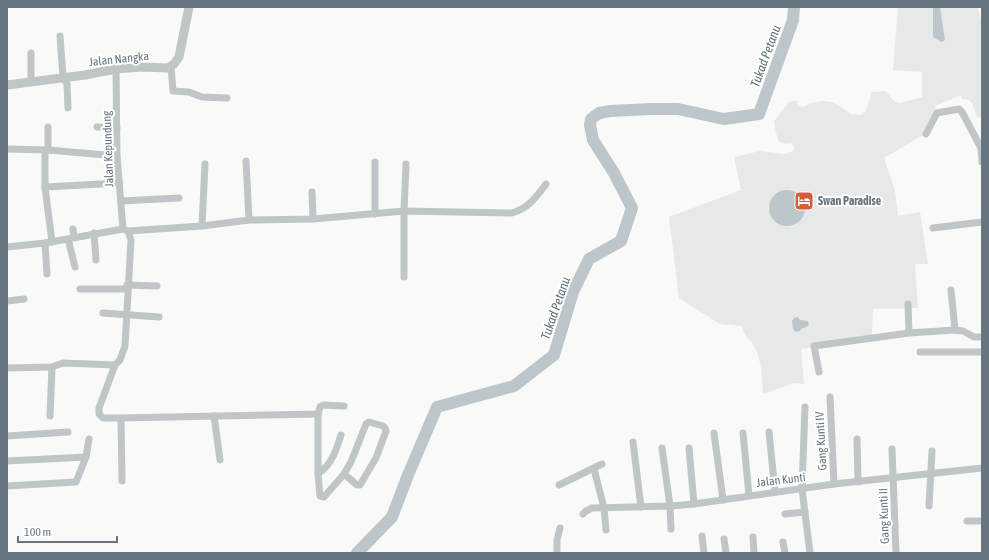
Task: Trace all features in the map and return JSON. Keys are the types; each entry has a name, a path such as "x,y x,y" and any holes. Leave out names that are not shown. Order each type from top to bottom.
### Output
{"street":[{"path":"189,7 179,57 171,66 173,91 189,92 200,96 227,98"},
{"path":"60,36 63,77 67,84 68,108"},
{"path":"31,53 31,82"},
{"name":"Jalan Nangka","path":"7,85 116,69 142,67 168,68 171,66"},
{"name":"Jalan Kepundung","path":"116,69 117,156 121,201 126,230 130,240 127,287 128,315 125,346 120,360 115,365 99,408 99,412 103,418 121,418"},
{"path":"926,134 937,113 959,109 981,147 982,162"},
{"path":"48,127 45,187 52,242"},
{"path":"97,127 117,128"},
{"path":"7,149 46,150 117,156"},
{"path":"246,161 249,220"},
{"path":"375,162 375,214"},
{"path":"202,226 205,164"},
{"path":"404,277 406,164"},
{"path":"45,187 120,183"},
{"path":"7,247 52,242 94,233 202,226 249,220 314,219 404,211 512,213 523,210 532,202 546,184"},
{"path":"312,192 314,219"},
{"path":"121,201 179,198"},
{"path":"933,228 982,222"},
{"path":"73,229 71,238 75,267"},
{"path":"94,233 96,260"},
{"path":"45,243 47,274"},
{"path":"80,289 157,286"},
{"path":"951,290 955,330"},
{"path":"7,301 24,299"},
{"path":"908,304 909,333"},
{"path":"103,313 159,317"},
{"path":"819,372 814,346 909,333 955,330 963,331 974,337 982,337"},
{"path":"920,352 982,352"},
{"path":"7,368 52,367 63,363 115,365"},
{"path":"50,416 52,367"},
{"name":"Gang Kunti IV","path":"830,397 834,484"},
{"path":"344,406 323,405 320,407 318,414 318,474 320,496 323,497 344,474 351,462 366,424 369,422 384,427 386,431 376,458 360,485 357,485 344,474"},
{"path":"805,407 802,489 810,550"},
{"path":"122,481 121,418 318,414"},
{"path":"214,416 220,460"},
{"path":"7,436 68,432"},
{"path":"769,432 775,492"},
{"path":"714,433 723,500"},
{"path":"743,433 750,495"},
{"path":"318,474 330,463 337,449 341,435"},
{"path":"857,438 858,482"},
{"path":"7,486 76,482 86,457 89,439"},
{"path":"633,442 641,507"},
{"path":"662,448 670,506 671,529"},
{"path":"689,448 694,504"},
{"name":"Gang Kunti II","path":"892,449 896,553"},
{"path":"929,506 932,451"},
{"path":"7,461 86,457"},
{"path":"560,485 602,464"},
{"name":"Jalan Kunti","path":"583,514 592,508 694,504 834,484 982,468"},
{"path":"594,469 604,508 606,530"},
{"path":"785,514 805,512"},
{"path":"967,521 982,521"},
{"path":"556,553 560,528"},
{"path":"702,536 704,553"},
{"path":"753,537 754,553"},
{"path":"724,539 726,553"},
{"path":"783,542 784,553"}],"shaded area":[{"name":"Swan Paradise","path":"898,7 978,7 982,26 982,117 977,118 972,103 969,100 962,99 961,95 935,106 936,110 923,135 884,158 895,190 898,216 920,212 928,264 915,264 918,308 873,309 872,336 801,349 804,384 794,383 763,394 761,368 758,354 752,342 747,338 743,331 742,326 720,324 679,298 669,217 741,190 734,157 760,151 785,154 793,151 794,146 791,143 786,144 779,142 774,121 789,102 797,100 798,106 804,107 811,103 823,101 832,102 850,114 861,115 866,111 872,92 886,91 892,99 900,103 922,97 922,72 893,70"},
{"path":"933,7 940,7 945,40 942,42 933,37"},
{"path":"791,190 800,195 804,201 804,215 800,221 791,226 783,226 774,221 770,215 769,204 774,195 780,191"},
{"path":"798,317 800,320 807,321 809,323 808,326 796,332 793,329 792,321 794,318"}],"waterway":[{"name":"Tukad Petanu","path":"357,553 392,517 437,407 514,386 554,355 573,292 589,259 621,241 632,208 614,173 593,140 590,125 591,119 599,113 610,111 651,109 678,109 724,119 759,114 793,20 794,7"}],"place":[{"name":"Swan Paradise","path":"804,201"}]}
